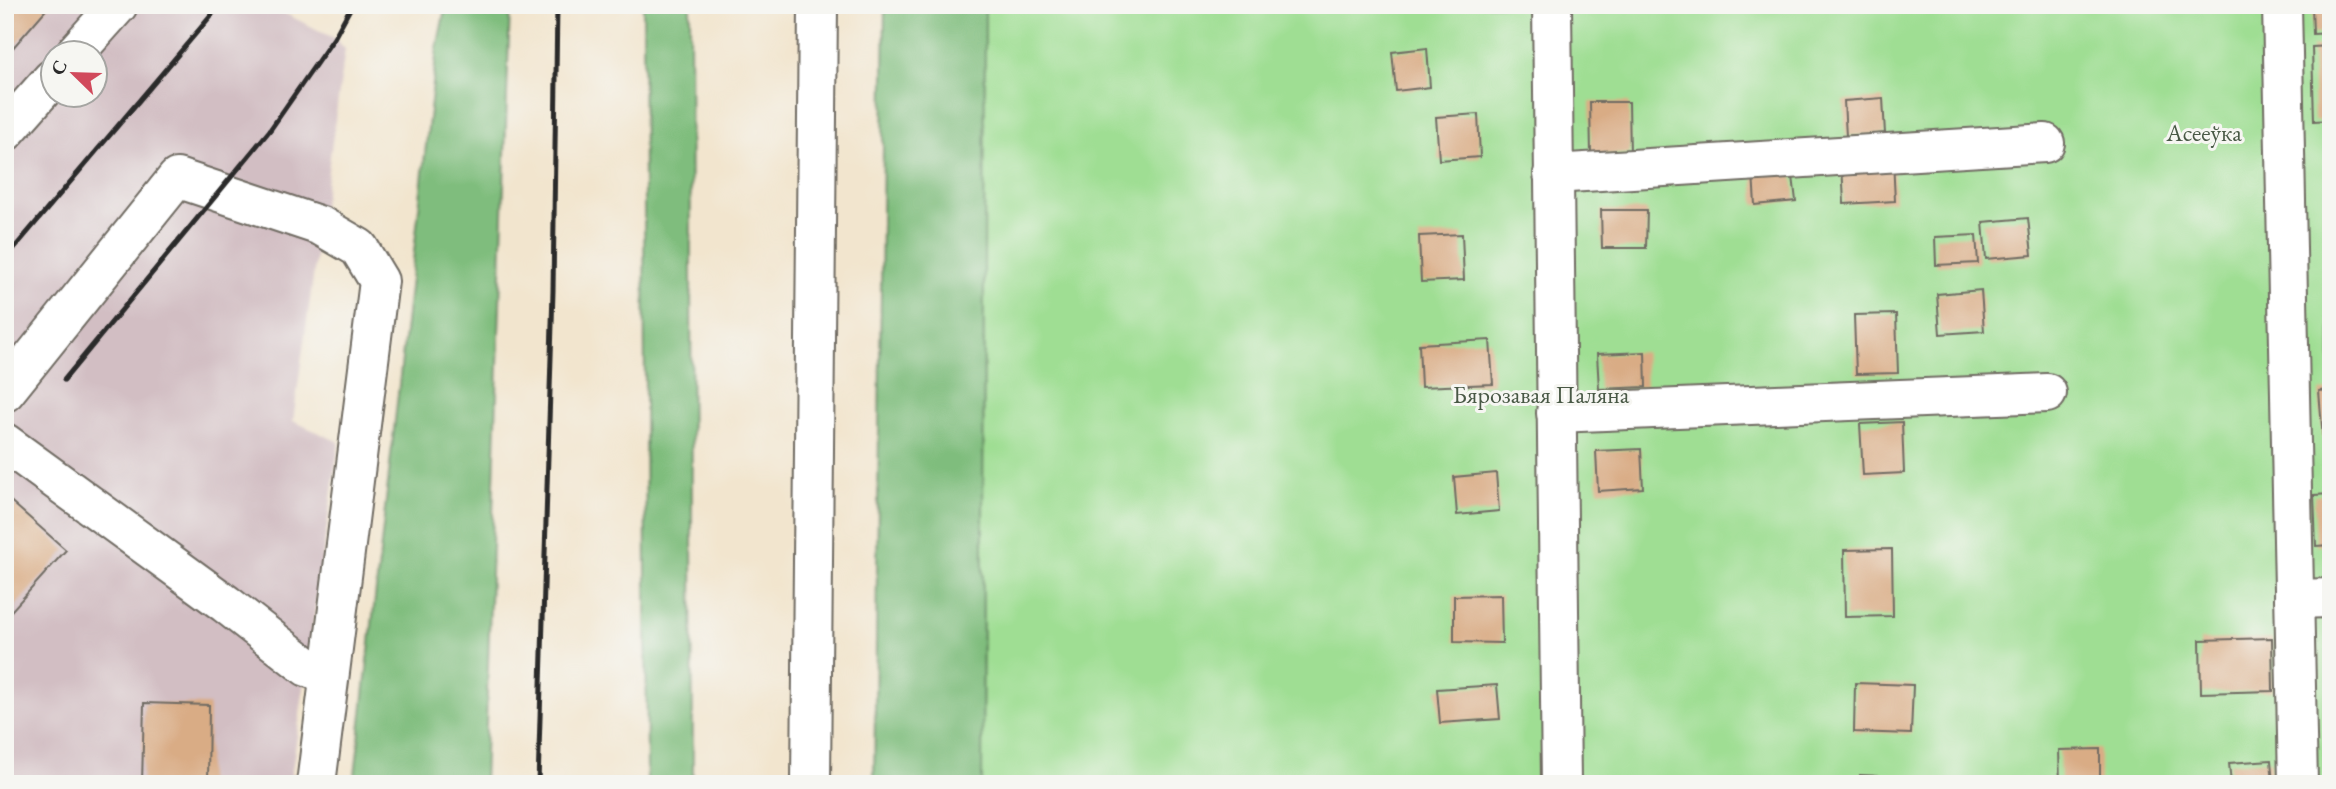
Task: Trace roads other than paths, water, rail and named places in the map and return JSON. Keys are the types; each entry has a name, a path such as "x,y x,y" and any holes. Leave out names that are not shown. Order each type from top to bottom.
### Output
{"street":[{"path":"89,38 118,5"},
{"path":"811,784 818,5"},
{"path":"1552,5 1561,784"},
{"path":"2282,5 2313,599 2298,784"},
{"path":"5,132 38,95"},
{"path":"1553,174 2045,144"},
{"path":"5,392 177,178 321,226 359,248 379,281 316,784"},
{"path":"1556,414 2047,393"},
{"path":"5,443 226,604 307,667 329,675"}],"railway":[{"path":"5,259 220,5"},
{"path":"64,380 270,130 334,38 352,5"},
{"path":"538,784 553,291 557,5"}],"park label":[{"name":"Асееўка","path":"2204,132"},
{"name":"Бярозавая Паляна","path":"1541,394"}]}
